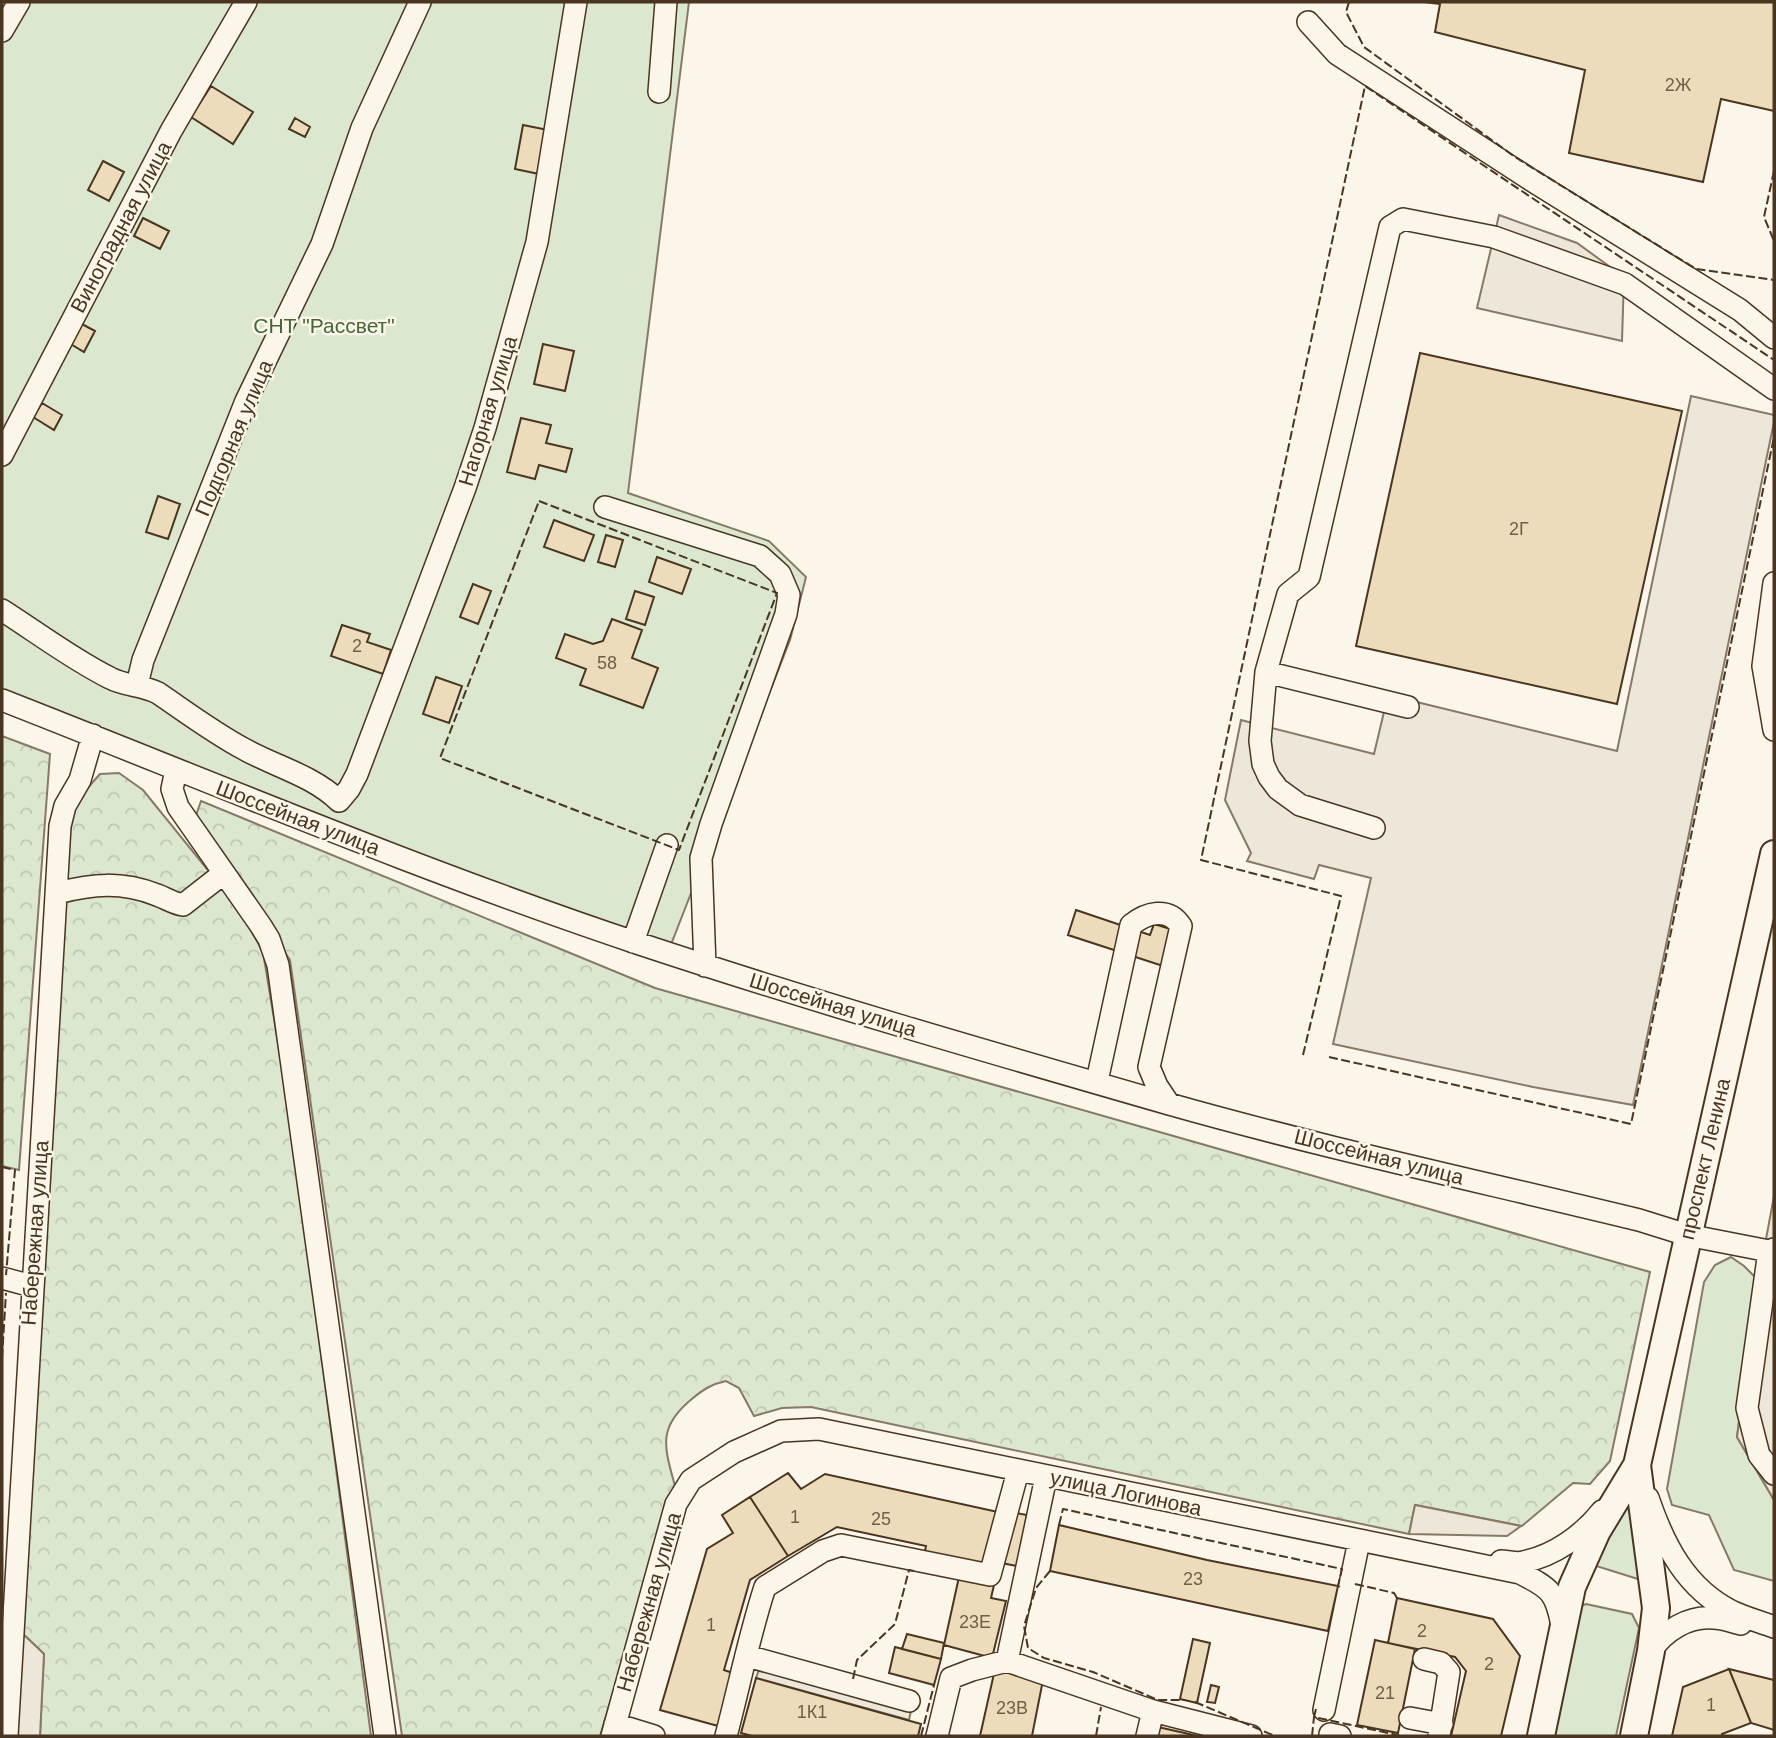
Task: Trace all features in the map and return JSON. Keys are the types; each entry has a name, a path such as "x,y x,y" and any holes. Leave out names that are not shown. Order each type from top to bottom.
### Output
{"main road":[{"name":"проспект Ленина","path":"1541,1736 1572,1587 1597,1531 1637,1465 1774,854"},
{"name":"проспект Ленина","path":"1634,1736 1651,1651 1656,1608 1637,1465"}],"street":[{"path":"2,32 19,2"},
{"name":"Виноградная улица","path":"2,455 171,131 246,2"},
{"name":"Подгорная улица","path":"137,685 143,660 246,401 322,244 362,128 420,2"},
{"name":"Нагорная улица","path":"331,831 339,801 357,774 485,428 537,242 576,2"},
{"path":"659,92 666,2"},
{"path":"1308,22 1337,54 1528,178 1740,310 1774,338"},
{"path":"1374,828 1300,805 1278,789 1263,764 1260,741 1266,672 1288,594 1310,577 1390,227 1404,219 1494,237 1625,284 1774,389"},
{"path":"605,508 760,555 780,574 789,595 786,614 701,858 705,966"},
{"path":"1774,583 1763,666 1774,730"},
{"path":"2,610 89,667 114,680 158,693 241,748 310,779 339,801"},
{"path":"1266,672 1408,708"},
{"name":"Шоссейная улица","path":"2,700 331,831 705,966 1169,1104 1639,1220 1688,1236 1772,1250"},
{"name":"Набережная улица","path":"7,1736 12,1468 32,1286 60,825 65,806 80,780 93,736"},
{"path":"176,770 172,789 174,798 269,939 278,965 385,1736"},
{"path":"633,942 667,845"},
{"path":"57,893 110,884 158,895 183,905 223,873"},
{"path":"1097,1081 1131,925 1157,912 1167,915 1176,918 1181,926 1149,1067 1169,1104"},
{"path":"1772,1250 1747,1408 1759,1455 1774,1474"},
{"path":"2,1278 32,1286"},
{"name":"улица Логинова","path":"734,1452 781,1431 820,1429 1520,1573 1548,1590 1558,1602 1563,1632"},
{"name":"Набережная улица","path":"614,1730 676,1504 691,1480 734,1452"},
{"path":"1436,1557 1466,1555 1521,1563 1554,1550 1577,1537 1595,1519 1637,1465"},
{"path":"1637,1465 1663,1539 1696,1587 1727,1608 1774,1629"},
{"path":"726,1736 754,1620 765,1587 823,1551 841,1545 990,1575 1017,1471"},
{"path":"1007,1661 1046,1477"},
{"path":"1324,1710 1359,1541"},
{"path":"1651,1651 1658,1640 1671,1629 1712,1617 1774,1629"},
{"path":"747,1656 909,1701"},
{"path":"1410,1718 1440,1730 1449,1672 1441,1663 1424,1659"},
{"path":"937,1736 951,1678 1007,1661 1215,1731 1251,1736"},
{"path":"1147,1736 1153,1711"},
{"path":"614,1730 654,1736"}],"green space":[{"name":"СНТ \"Рассвет\"","path":"2,2 689,2 628,493 769,541 806,577 790,640 670,947 316,818 2,696"},
{"path":"2,736 50,754 19,1170 2,1166"},
{"path":"119,773 143,790 237,906 263,952 290,1116 371,1736 40,1736 44,1654 21,1632 70,832 75,802 100,774"},
{"path":"201,801 655,988 1650,1272 1610,1461 1590,1484 1573,1483 1522,1526 1415,1505 1409,1534 811,1407 782,1408 754,1416 739,1388 726,1381 708,1387 693,1398 673,1418 669,1428 666,1448 675,1486 600,1736 402,1736 290,960 195,818"},
{"path":"1731,1257 1755,1277 1756,1293 1737,1437 1774,1500 1774,1581 1734,1570 1709,1515 1672,1505 1667,1489 1704,1282 1715,1265"},
{"path":"1631,1484 1638,1579 1593,1565"},
{"path":"1586,1604 1632,1614 1639,1628 1616,1736 1548,1736 1581,1606"}],"shaded area":[{"path":"1499,215 1577,243 1624,277 1622,341 1477,308"},
{"path":"1691,396 1774,415 1774,422 1633,1105 1533,1087 1333,1044 1371,878 1319,865 1314,879 1247,861 1251,853 1225,800 1241,720 1374,754 1388,695 1617,751"},
{"path":"1774,1196 1774,1500 1737,1437 1756,1293"},
{"path":"1415,1505 1521,1526 1507,1536 1409,1534"},
{"path":"21,1632 44,1654 40,1736 14,1736"},
{"path":"761,1664 912,1706 909,1720 756,1678"}],"building":[{"path":"1424,2 1774,2 1774,111 1721,99 1703,182 1569,153 1585,70 1435,32 1440,4"},
{"path":"211,86 253,112 233,144 191,117"},
{"path":"295,118 310,127 305,137 289,129"},
{"path":"523,125 548,130 539,174 515,169"},
{"path":"103,161 124,172 109,201 88,190"},
{"path":"143,218 169,231 160,249 134,236"},
{"path":"80,323 95,331 84,352 69,343"},
{"path":"543,344 574,351 565,391 534,384"},
{"path":"1420,353 1682,411 1617,704 1356,646"},
{"path":"42,403 62,415 54,430 33,417"},
{"path":"521,418 551,425 546,443 572,449 566,472 539,465 535,479 507,472"},
{"path":"158,496 180,504 168,539 146,532"},
{"path":"554,520 594,535 584,561 544,547"},
{"path":"606,535 623,540 615,567 598,562"},
{"path":"657,557 691,569 682,594 649,582"},
{"path":"473,584 491,591 478,624 460,617"},
{"path":"635,591 654,597 645,625 626,619"},
{"path":"612,619 642,630 632,658 658,668 643,708 580,685 586,669 556,658 565,634 593,644 603,641"},
{"path":"342,625 370,634 367,642 391,650 383,674 331,656"},
{"path":"436,677 462,686 449,723 423,714"},
{"path":"1076,910 1150,935 1154,924 1177,931 1166,967 1068,935"},
{"path":"788,1473 801,1489 825,1474 998,1512 986,1569 924,1556 926,1546 837,1527 788,1556 750,1497"},
{"path":"750,1497 788,1556 750,1580 724,1670 733,1673 718,1726 660,1710 707,1549 733,1533 722,1515"},
{"path":"1011,1512 1027,1515 1017,1566 1001,1563"},
{"path":"1059,1525 1207,1560 1338,1586 1328,1631 1050,1571"},
{"path":"959,1577 994,1585 991,1598 1006,1601 992,1658 944,1645"},
{"path":"1397,1598 1493,1619 1520,1656 1501,1736 1451,1736 1466,1671 1455,1657 1388,1643"},
{"path":"907,1634 944,1643 941,1659 902,1649"},
{"path":"1193,1639 1210,1643 1197,1703 1180,1699"},
{"path":"1375,1640 1415,1649 1398,1733 1357,1725"},
{"path":"895,1647 941,1659 934,1685 889,1673"},
{"path":"995,1669 1043,1680 1032,1736 980,1736"},
{"path":"1729,1669 1751,1723 1722,1736 1672,1736 1683,1687"},
{"path":"1729,1669 1774,1680 1774,1730 1751,1723"},
{"path":"756,1678 921,1724 918,1736 752,1736 741,1733"},
{"path":"1211,1685 1219,1687 1215,1703 1207,1702"},
{"path":"1158,1727 1198,1736 1156,1736"}],"fence":[{"path":"1349,2 1346,12 1364,47 1515,157 1696,269 1774,280"},
{"path":"1303,1055 1341,896 1201,860 1365,86 1774,360"},
{"path":"1774,171 1764,217 1774,241"},
{"path":"1329,1057 1631,1124 1774,437"},
{"path":"539,501 777,593 679,850 440,758 539,501"},
{"path":"2,1167 15,1170 6,1275"},
{"path":"2,1358 6,1293"},
{"path":"1059,1525 1063,1509 1342,1569 1340,1587"},
{"path":"853,1679 857,1660 895,1624 909,1570 914,1571"},
{"path":"1050,1571 1036,1588 1024,1626 1028,1648 1044,1658 1093,1672 1158,1700 1185,1700"},
{"path":"1355,1584 1394,1593 1397,1598"},
{"path":"921,1736 934,1685"},
{"path":"1195,1702 1275,1736"},
{"path":"1096,1736 1101,1707"},
{"path":"1316,1709 1314,1717 1402,1736"},
{"path":"1312,1736 1314,1717"}]}
